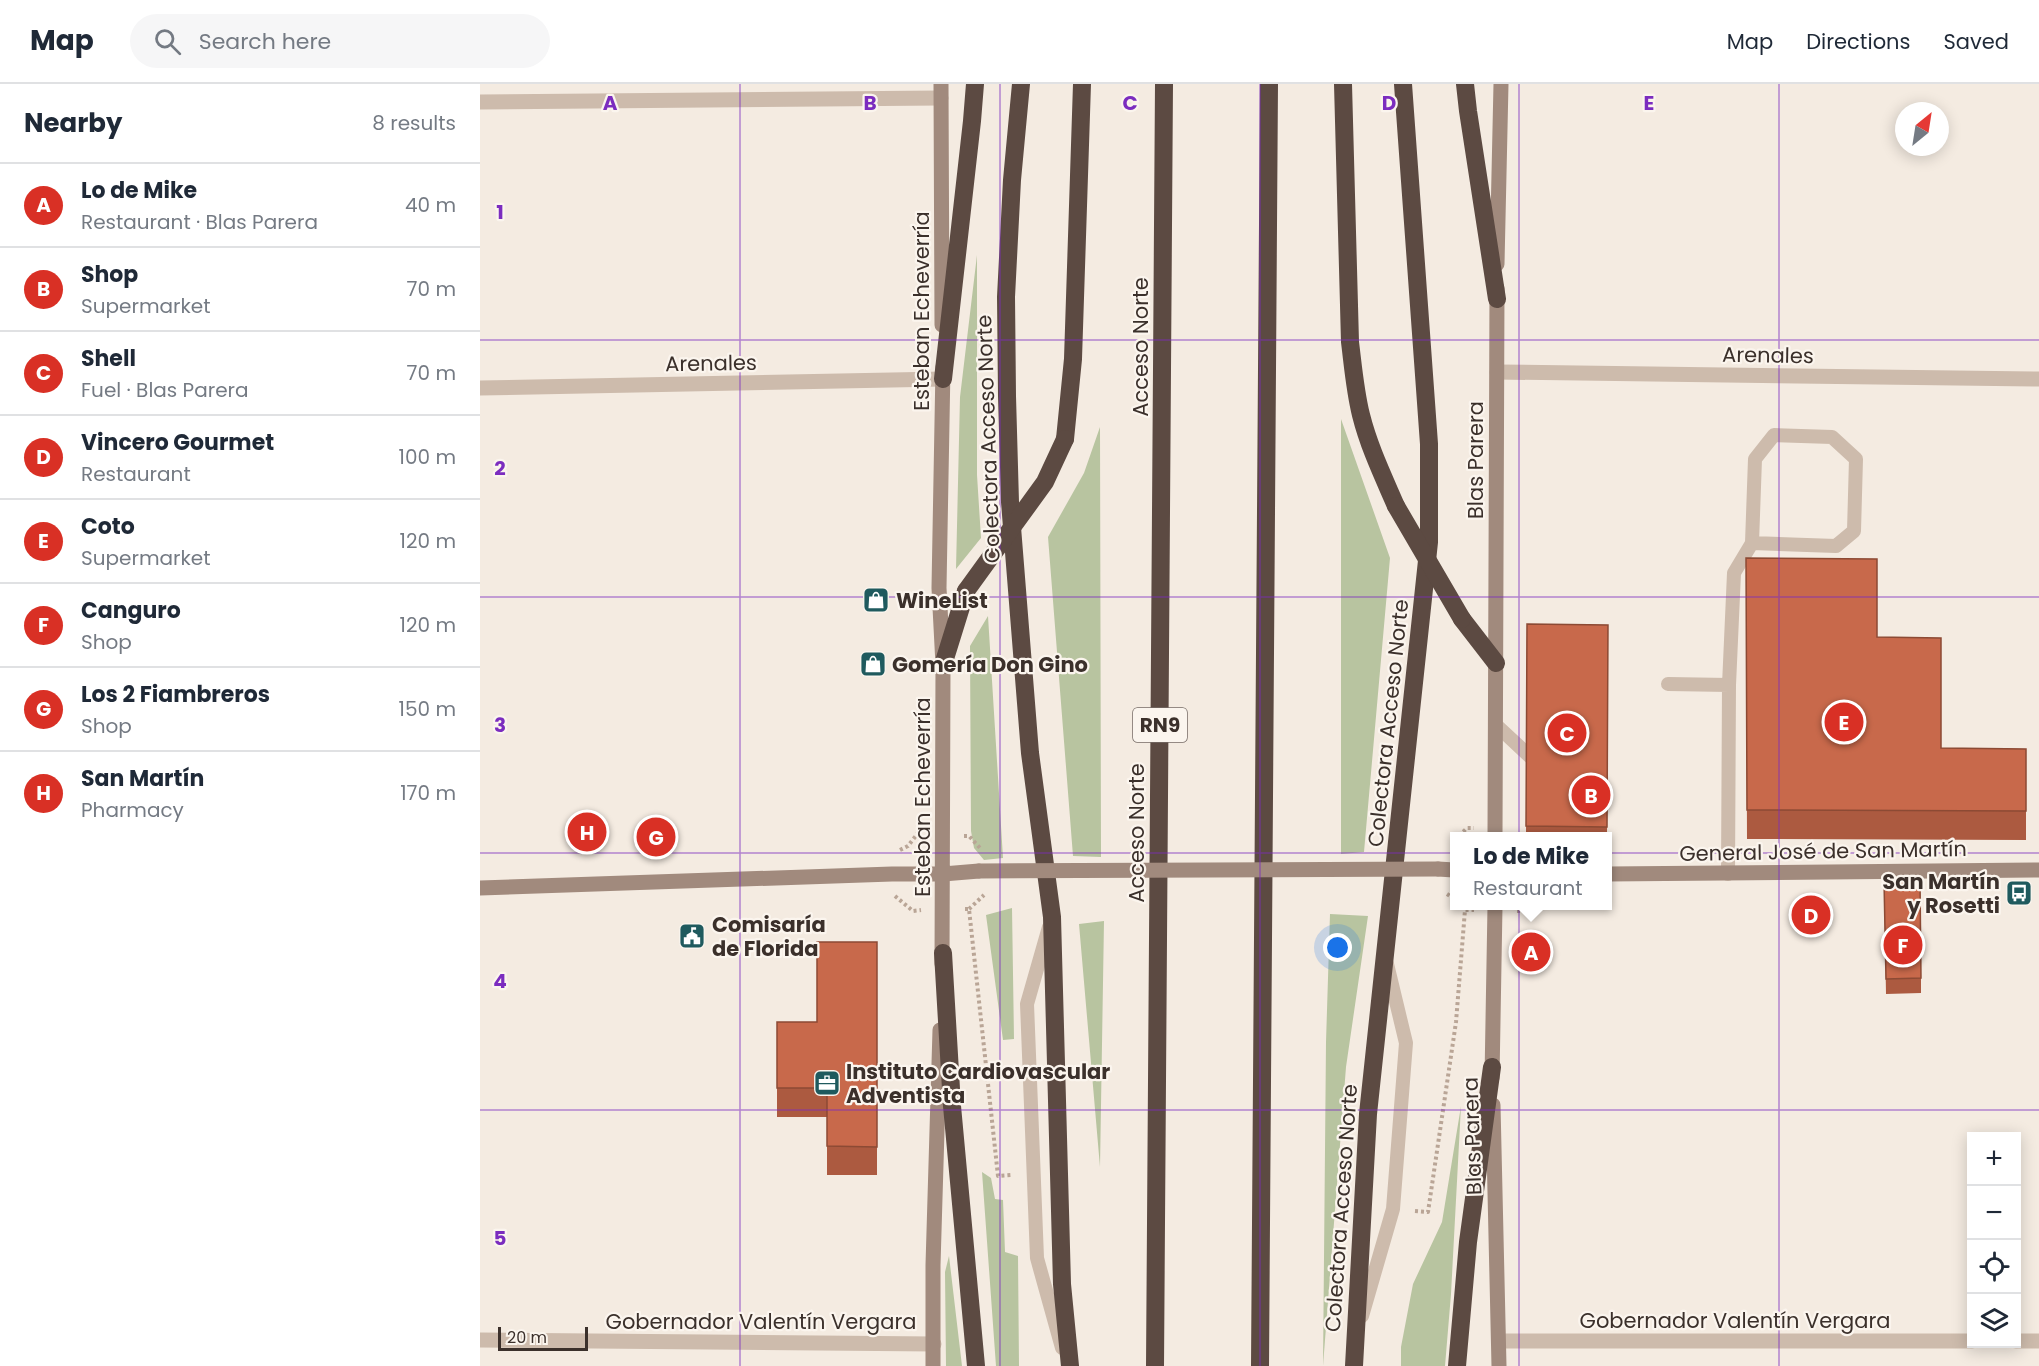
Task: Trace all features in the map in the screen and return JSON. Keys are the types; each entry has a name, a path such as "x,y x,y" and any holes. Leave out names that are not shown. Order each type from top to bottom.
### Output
{"highway":[{"path":"943,379 975,84"},
{"name":"Colectora Acceso Norte","path":"1021,84 1012,180 1006,297 1009,467 1030,753 1052,917 1062,1284 1068,1366"},
{"path":"943,665 966,591 1045,482 1065,440 1073,359 1082,84"},
{"name":"Acceso Norte","path":"1155,1366 1164,84"},
{"path":"1260,1366 1269,84"},
{"path":"1343,84 1350,330 1354,382 1361,416 1374,455 1396,506 1462,619 1496,663"},
{"name":"Colectora Acceso Norte","path":"1354,1366 1368,1114 1429,542 1429,444 1403,84"},
{"path":"1465,84 1497,299"},
{"path":"943,953 952,1106 976,1366"},
{"path":"1457,1366 1468,1242 1492,1067"}],"street":[{"name":"Blas Parera","path":"1495,832 1497,299 1501,84"},
{"name":"Esteban Echeverría","path":"933,1366 933,1265 943,953 943,665 939,588 943,379 941,91"},
{"path":"480,102 941,91"},
{"name":"Arenales","path":"1497,372 2039,379"},
{"name":"Arenales","path":"480,388 943,379"},
{"path":"480,888 979,871 1450,870"},
{"name":"General José de San Martín","path":"1612,874 2039,870"},
{"name":"Blas Parera","path":"1495,910 1492,1067 1499,1366"},
{"name":"Gobernador Valentín Vergara","path":"480,1340 933,1344"},
{"name":"Gobernador Valentín Vergara","path":"1499,1341 1967,1341"},
{"path":"2021,1341 2039,1341"}],"lane":[{"path":"1728,874 1729,685 1734,573 1752,543 1755,459 1774,435 1832,437 1856,459 1854,531 1836,546 1752,543"},
{"path":"1668,684 1729,685"},
{"path":"1496,724 1550,776"},
{"path":"1052,917 1027,1004 1036,1258 1068,1366"},
{"path":"1354,1341 1393,1209 1406,1043 1385,956"}],"path":[{"path":"969,909 986,892"},
{"path":"1411,1211 1428,1212 1456,1022 1465,910"}],"green space":[{"path":"977,255 977,475 981,538 956,569 960,397"},
{"path":"1341,419 1390,558 1364,852 1341,854"},
{"path":"1100,427 1101,857 1073,856 1048,537 1084,473"},
{"path":"988,616 1003,858 984,860 974,848 971,831 970,646"},
{"path":"1012,908 1014,1039 1003,1040 986,915"},
{"path":"1330,914 1368,916 1346,1067 1323,1366 1326,1042"},
{"path":"1104,921 1100,1167 1079,924"},
{"path":"1461,1106 1445,1366 1401,1366 1401,1347 1413,1284 1442,1222"},
{"path":"982,1172 991,1178 995,1199 1003,1200 1005,1252 1018,1256 1019,1366 996,1366"},
{"path":"949,1256 962,1366 946,1366 945,1272"}],"building":[{"path":"1746,558 1877,559 1877,637 1941,638 1941,748 2026,749 2026,811 1747,810"},
{"path":"1527,624 1608,625 1607,827 1526,826"},
{"path":"1884,881 1920,881 1921,978 1886,979"},
{"name":"Instituto Cardiovascular Adventista","path":"817,942 877,942 877,1147 827,1146 827,1088 777,1088 777,1022 817,1022"}],"place":[{"name":"WineList","path":"876,600"},
{"name":"Gomería Don Gino","path":"873,664"},
{"name":"Coto","path":"1844,722"},
{"name":"Shell","path":"1567,733"},
{"name":"Shop","path":"1591,795"},
{"name":"San Martín","path":"587,832"},
{"name":"Los 2 Fiambreros","path":"656,837"},
{"name":"San Martín y Rosetti","path":"2019,893"},
{"name":"Vincero Gourmet","path":"1811,915"},
{"name":"Comisaría de Florida","path":"692,936"},
{"name":"Canguro","path":"1903,945"},
{"name":"Lo de Mike","path":"1531,952"},
{"name":"Instituto Cardiovascular Adventista","path":"827,1083"}]}
